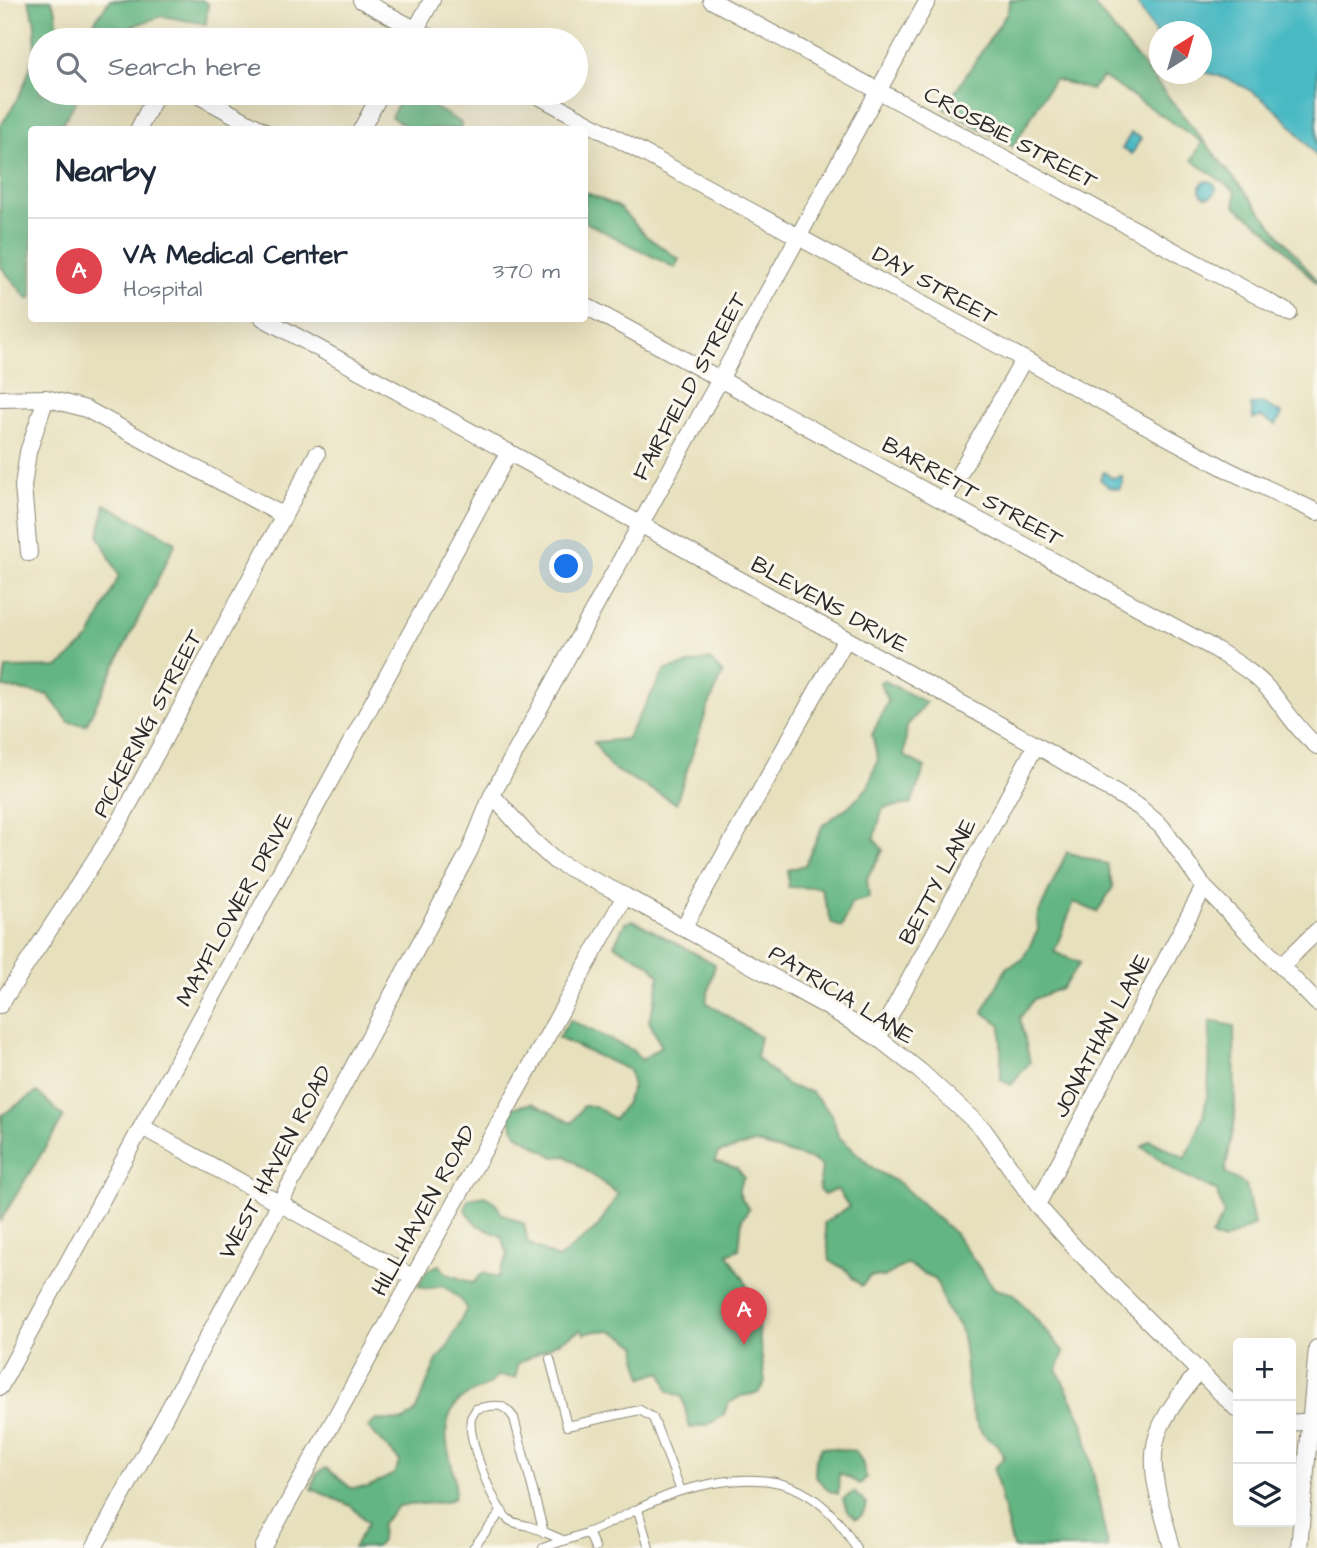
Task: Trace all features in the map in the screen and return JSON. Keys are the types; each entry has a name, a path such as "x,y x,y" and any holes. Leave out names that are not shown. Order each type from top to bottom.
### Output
{"street":[{"path":"361,0 403,28"},
{"path":"417,28 432,0"},
{"name":"CROSBIE STREET","path":"711,0 1289,313"},
{"name":"FAIRFIELD STREET","path":"492,795 928,0"},
{"path":"140,126 151,105"},
{"path":"216,105 255,126"},
{"path":"363,126 375,105"},
{"name":"DAY STREET","path":"555,105 1230,471 1317,512"},
{"name":"BARRETT STREET","path":"588,307 1215,649 1244,668 1269,690 1301,731 1317,746"},
{"name":"BLEVENS DRIVE","path":"269,322 640,523 1036,745 1148,814 1162,828 1204,887 1317,1003"},
{"path":"944,501 1024,359"},
{"path":"0,399 46,398 74,405 285,516"},
{"path":"29,553 23,486 28,452 46,398"},
{"name":"MAYFLOWER DRIVE","path":"0,1387 6,1364 142,1127 509,452"},
{"name":"PICKERING STREET","path":"0,1005 120,823 317,454"},
{"path":"682,928 846,639"},
{"name":"BETTY LANE","path":"878,1038 1036,745"},
{"name":"PATRICIA LANE","path":"492,795 531,840 555,861 625,896 824,1005 878,1038 920,1071 983,1129 1037,1205 1077,1250 1233,1405"},
{"name":"WEST HAVEN ROAD","path":"94,1548 470,850 492,795"},
{"name":"JONATHAN LANE","path":"1037,1205 1204,887"},
{"name":"HILLHAVEN ROAD","path":"263,1548 625,896"},
{"path":"1282,965 1317,931"},
{"path":"142,1127 412,1277"},
{"path":"1299,1548 1317,1348"},
{"path":"1172,1548 1154,1471 1154,1447 1165,1418 1198,1372"},
{"path":"1296,1422 1310,1421"}],"lane":[{"path":"550,1359 567,1426 640,1410 653,1418 681,1491"},
{"path":"544,1533 514,1418 507,1408 495,1405 476,1409 471,1418 472,1438 492,1494 506,1518 518,1524 563,1540"},
{"path":"543,1548 588,1532 681,1491 751,1479 797,1487 830,1514 856,1548"},
{"path":"638,1510 649,1548"},
{"path":"473,1548 502,1511"},
{"path":"588,1532 595,1548"}],"green space":[{"path":"28,0 51,0 56,11 57,28 35,28"},
{"path":"110,0 202,0 208,4 206,24 162,16 127,28 90,28"},
{"path":"1010,0 1090,0 1149,73 1149,84 1158,84 1317,284 1267,230 1235,206 1235,191 1192,160 1202,142 1103,77 1091,90 1054,79 1013,147 944,109 1007,13"},
{"path":"28,74 28,105 74,105 61,126 28,126 28,299 0,266 0,126"},
{"path":"398,105 430,105 461,123 460,126 406,126 391,117"},
{"path":"588,193 619,207 646,236 679,259 675,268 588,224"},
{"path":"105,504 176,542 86,725 69,722 48,695 3,687 6,668 59,667 90,638 119,576 99,536"},
{"path":"709,659 723,674 708,707 676,803 610,767 594,742 626,739 665,670"},
{"path":"883,680 926,703 907,726 904,756 925,767 911,804 883,808 874,839 883,850 867,878 869,898 851,903 842,927 832,924 821,888 788,887 788,870 805,865 823,825 853,803 868,787 878,759 872,735 888,701 880,683"},
{"path":"1067,852 1107,864 1113,887 1097,912 1074,902 1054,952 1080,963 1062,988 1034,999 1020,1018 1030,1062 1011,1085 1001,1080 1001,1025 983,1012 1007,967 1022,960 1038,930 1037,917"},
{"path":"633,920 715,964 706,1002 760,1037 756,1057 788,1086 811,1092 832,1115 838,1136 874,1169 900,1184 955,1234 995,1289 1014,1294 1064,1352 1057,1370 1083,1422 1108,1548 1013,1548 994,1469 1004,1457 997,1444 985,1436 971,1409 960,1329 947,1311 936,1280 907,1264 884,1277 870,1276 862,1286 847,1270 830,1261 824,1223 849,1207 837,1189 824,1195 819,1190 822,1166 812,1160 755,1143 718,1153 715,1161 737,1168 744,1177 739,1193 749,1209 742,1219 739,1249 728,1254 745,1281 756,1311 765,1382 758,1393 741,1396 728,1404 723,1416 707,1425 690,1428 682,1397 668,1391 662,1372 643,1378 637,1358 638,1347 613,1332 584,1334 581,1330 517,1364 516,1378 497,1376 464,1397 454,1407 446,1430 454,1475 454,1498 445,1502 398,1506 382,1523 381,1541 376,1547 353,1548 368,1523 351,1506 312,1489 316,1474 326,1468 351,1488 368,1487 394,1474 400,1461 368,1427 376,1420 404,1421 415,1412 437,1360 448,1346 467,1308 443,1286 426,1289 418,1286 427,1270 439,1265 447,1274 473,1283 483,1273 498,1277 508,1255 501,1236 477,1225 465,1210 468,1199 485,1196 496,1203 501,1213 524,1224 528,1243 558,1259 597,1228 618,1194 566,1156 554,1157 517,1134 508,1116 511,1108 532,1103 572,1123 583,1106 595,1106 614,1119 624,1106 633,1087 629,1070 558,1038 570,1020 632,1050 642,1060 661,1046 649,1021 659,975 649,964 614,945 625,923"},
{"path":"1210,1021 1234,1026 1235,1119 1225,1173 1246,1185 1254,1225 1223,1241 1211,1236 1224,1215 1217,1191 1177,1172 1142,1147 1150,1140 1185,1158 1201,1124 1205,1108"},
{"path":"37,1092 64,1117 0,1221 2,1115"},
{"path":"822,1447 855,1451 862,1461 866,1478 860,1484 839,1473 838,1494 829,1491 815,1476 816,1458"},
{"path":"854,1492 867,1504 862,1515 856,1519 847,1511 843,1499"}],"water":[{"path":"1135,0 1317,0 1317,157 1280,114 1253,92 1237,83 1212,75 1212,21 1149,21 1149,23"},
{"path":"1131,133 1141,138 1132,154 1122,149"},
{"path":"1208,181 1214,183 1214,195 1208,197 1202,195 1200,189 1202,183"},
{"path":"1263,403 1282,414 1276,425 1261,417 1253,419 1251,405"},
{"path":"1104,472 1112,478 1122,476 1123,483 1119,489 1109,487 1100,479"}],"place":[{"name":"VA Medical Center","path":"744,1345"}]}
